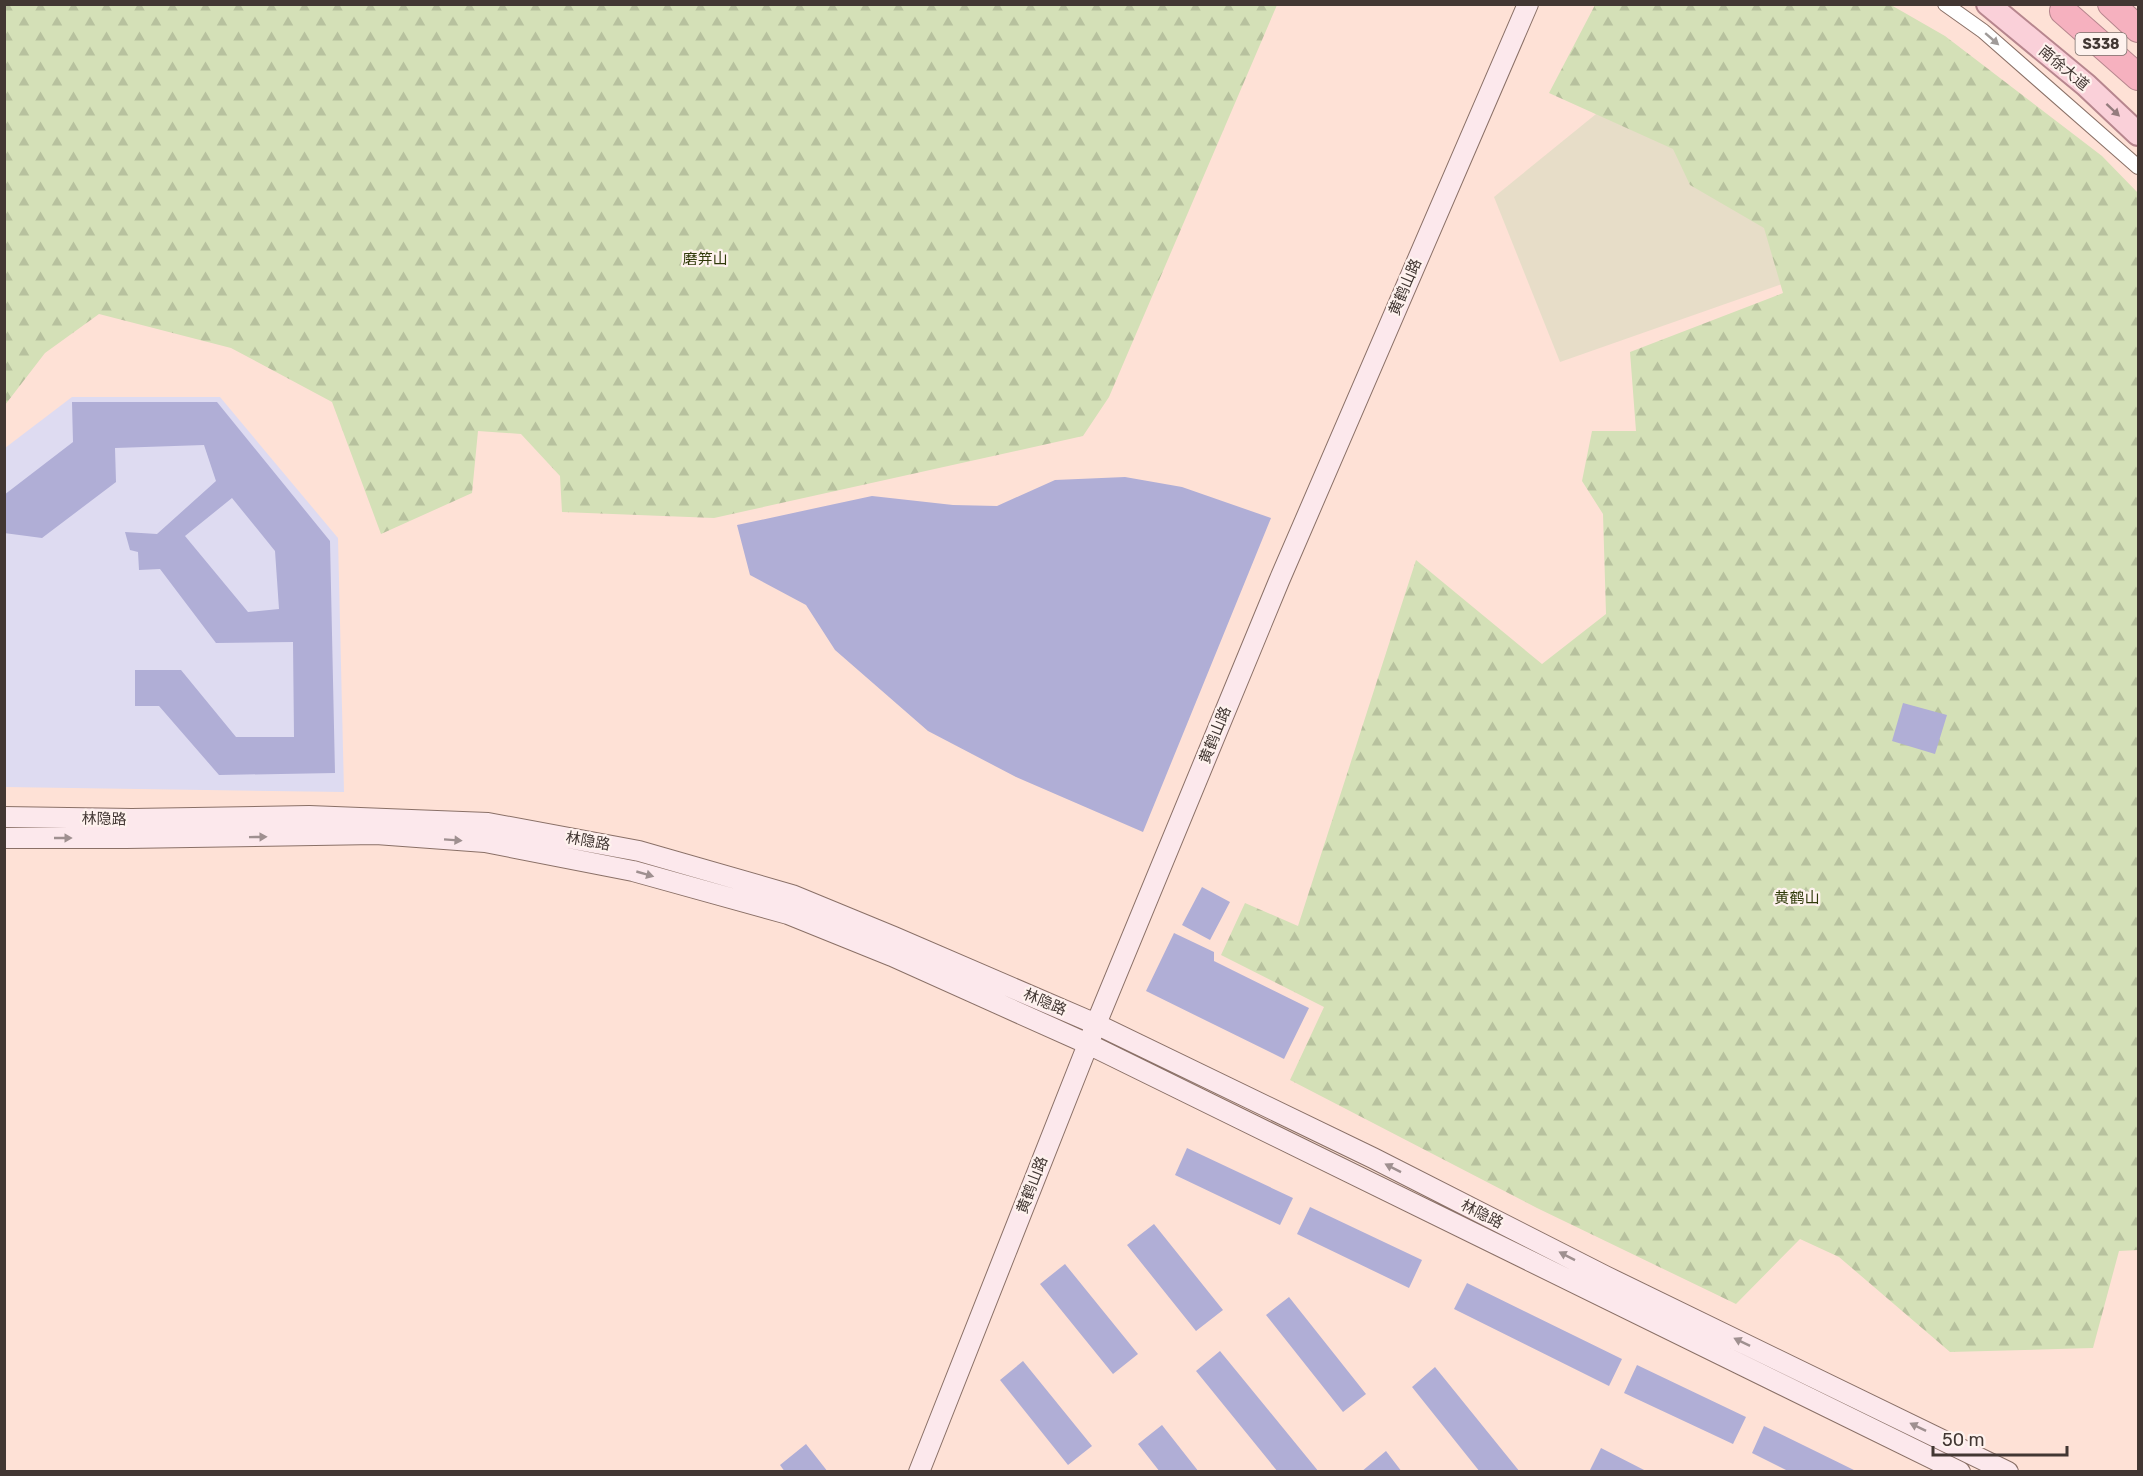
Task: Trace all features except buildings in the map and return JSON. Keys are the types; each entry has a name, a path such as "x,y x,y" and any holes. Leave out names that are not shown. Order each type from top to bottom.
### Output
{"highway":[{"name":"S338","path":"2110,4 2139,29"},
{"name":"S338","path":"2063,11 2139,77"}],"main road":[{"name":"南徐大道","path":"1988,4 2139,134"}],"street":[{"name":"黄鹤山路","path":"919,1472 1096,1024 1279,581 1528,4"},
{"path":"1945,4 1983,31 2139,167"},
{"name":"林隐路","path":"4,817 132,819 309,816 488,823 639,851 792,895 1096,1024 1373,1158 1605,1276 2008,1472"},
{"name":"林隐路","path":"4,838 173,838 376,834 485,842 633,871 788,914 892,956 1088,1044 1960,1472"}],"shaded area":[{"path":"1633,84 1822,270 1560,362 1494,197"},
{"path":"72,397 220,397 338,538 344,792 5,787 5,448"}],"green space":[{"name":"磨笄山","path":"5,4 1277,5 1109,397 1083,436 714,518 562,512 560,476 521,434 478,431 472,493 381,534 332,402 231,348 99,314 45,353 5,405"},
{"name":"黄鹤山","path":"1595,5 1891,5 1945,36 2102,156 2138,193 2138,1250 2119,1251 2093,1348 1950,1352 1839,1257 1800,1239 1736,1304 1537,1208 1290,1080 1324,1007 1221,955 1245,903 1298,926 1416,560 1542,664 1606,614 1603,514 1582,481 1592,431 1636,431 1630,352 1783,293 1764,228 1690,185 1673,149 1549,93"}]}
